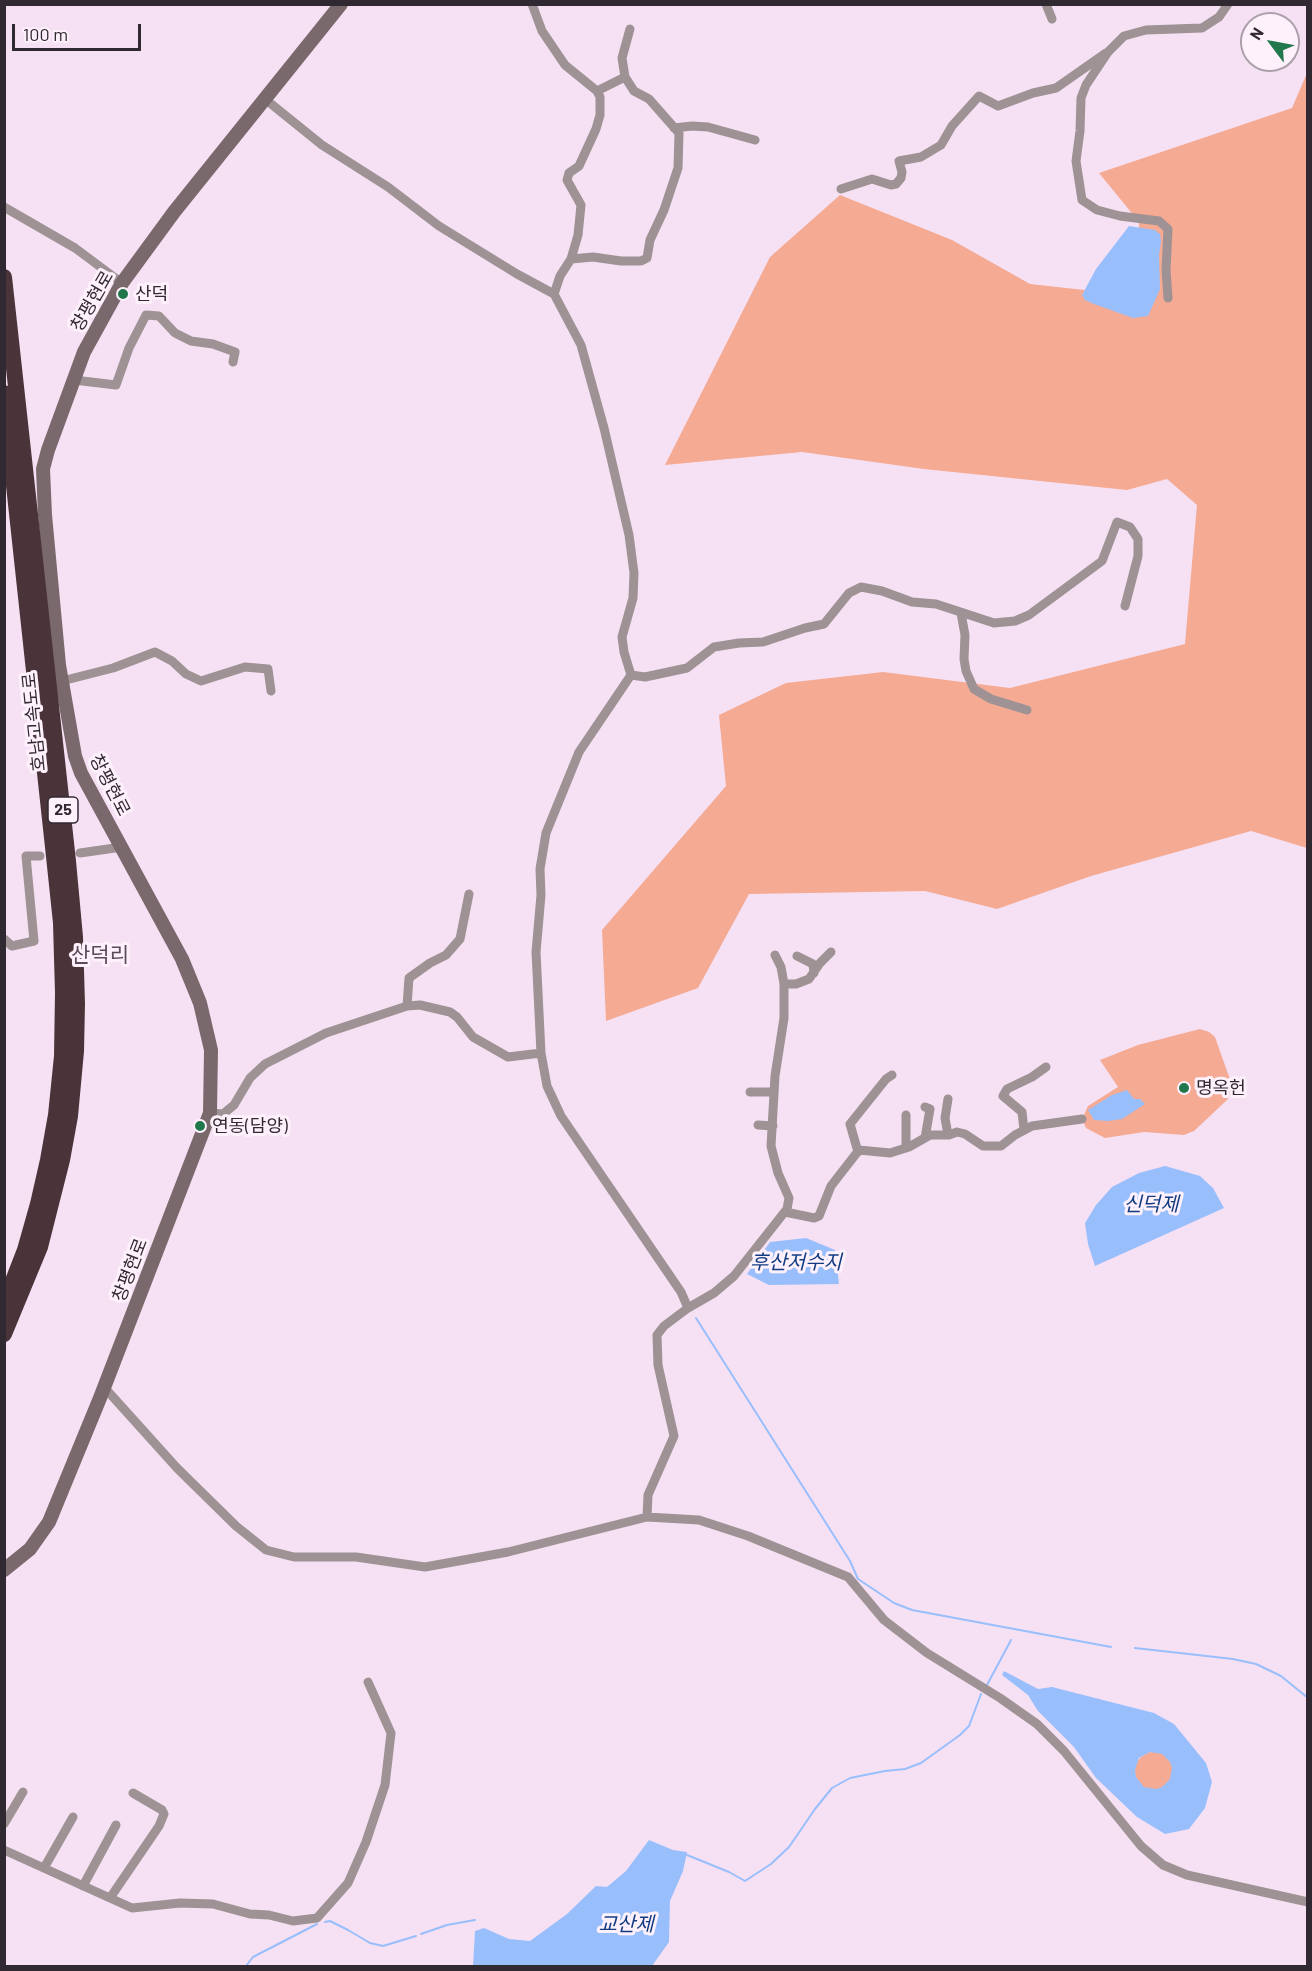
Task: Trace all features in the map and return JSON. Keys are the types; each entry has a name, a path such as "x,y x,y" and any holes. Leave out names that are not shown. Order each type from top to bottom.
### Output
{"highway":[{"name":"호남고속도로","path":"4,277 68,861 75,937 77,1004 76,1051 70,1116 62,1160 40,1247 4,1335"},
{"name":"호남고속도로","path":"4,393 61,923 63,993 62,1056 54,1126 38,1204 25,1250 4,1304"}],"main road":[{"name":"창평현로","path":"4,1570 30,1549 49,1522 210,1113 211,1050 200,1003 182,958 81,773 75,756 62,681 45,515 44,469 48,450 84,352 122,283 174,212 341,4"}],"street":[{"path":"532,4 542,31 565,64 597,91 600,97 600,115 596,129 579,166 569,172 567,180 582,204 578,235 571,259 560,276 554,294"},
{"path":"1046,4 1052,19"},
{"path":"841,189 872,179 891,185 896,184 902,172 899,161 921,157 940,145 952,126 979,96 998,106 1033,93 1056,88 1108,52 1124,36 1146,30 1202,28 1219,17 1228,4"},
{"path":"571,259 593,257 641,261 647,258 650,240 664,210 678,168 679,133 649,99 634,91 625,77 622,58 630,29"},
{"path":"1108,52 1086,85 1081,98 1076,161 1082,200 1097,210 1159,221 1168,229 1166,270 1168,298"},
{"path":"597,91 625,77"},
{"path":"265,99 322,145 388,187 439,226 554,294 581,345 590,374 628,535 634,573 633,598 622,637 631,675"},
{"path":"674,128 708,127 755,140"},
{"path":"4,207 75,248 122,283"},
{"path":"74,380 116,386 129,348 146,315 159,316 175,333 191,341 213,344 235,352 233,362"},
{"path":"631,675 645,677 687,668 714,647 763,642 824,624 849,593 861,587 882,591 912,602 936,604 994,623 1015,621 1029,615 1102,561 1117,522 1130,527 1138,539 1138,556 1125,606"},
{"path":"961,613 965,635 965,665 974,689 991,699 1027,710"},
{"path":"62,681 113,668 155,652 172,661 186,674 201,681 245,667 268,669 271,691"},
{"path":"631,675 579,752 546,833 540,869 536,952 541,1053 547,1086 561,1116 681,1292 687,1308"},
{"path":"80,853 122,847"},
{"path":"4,939 12,946 34,941 26,856 40,856"},
{"path":"407,1006 409,978 446,955 460,939 469,894"},
{"path":"784,984 796,984 809,980 831,952"},
{"path":"647,1517 648,1496 674,1436 658,1365 657,1335 664,1326 687,1308 714,1293 734,1276 785,1212 789,1198 778,1173 771,1146 774,1092 784,1018 784,984 776,955"},
{"path":"797,956 813,964 814,973"},
{"path":"210,1113 223,1114 234,1105 249,1078 265,1064 326,1033 407,1006 420,1005 450,1012 473,1037 508,1057 541,1053"},
{"path":"1024,1130 1022,1112 1003,1096 1007,1089 1046,1067"},
{"path":"858,1152 850,1124 886,1079 892,1075"},
{"path":"750,1092 774,1092"},
{"path":"948,1099 945,1118 948,1135"},
{"path":"926,1107 930,1109 926,1138"},
{"path":"906,1115 906,1148"},
{"path":"785,1212 814,1218 819,1216 831,1186 860,1150 890,1153 906,1148 930,1135 948,1135 957,1132 965,1134 983,1146 1002,1146 1032,1126 1082,1119"},
{"path":"758,1125 773,1126"},
{"path":"104,1387 177,1468 236,1526 266,1550 285,1555 356,1557 425,1567 508,1552 647,1517 699,1520 748,1536 848,1577 884,1620 927,1653 1037,1724 1064,1751 1141,1846 1163,1865 1187,1875 1308,1902"},
{"path":"4,1850 132,1908 180,1903 213,1904 293,1922 317,1918 348,1883 366,1842 385,1785 391,1733 368,1682"},
{"path":"4,1824 23,1792"},
{"path":"110,1898 159,1826 164,1814 162,1810 133,1793"},
{"path":"44,1868 73,1817"},
{"path":"83,1886 116,1825"}],"shaded area":[{"path":"1307,73 1307,848 1251,831 1091,876 997,909 925,891 749,894 698,988 606,1021 602,930 726,786 719,715 786,683 883,672 1010,688 1185,644 1197,505 1167,479 1127,490 924,469 802,452 665,465 770,257 840,195 952,240 1030,284 1139,296 1139,222 1099,173 1292,108"},
{"path":"1200,1029 1215,1037 1232,1085 1227,1100 1194,1131 1184,1135 1144,1132 1105,1138 1086,1128 1082,1119 1088,1106 1118,1087 1100,1060 1138,1045"},
{"path":"1154,1752 1167,1758 1173,1771 1167,1784 1154,1790 1141,1784 1135,1771 1141,1758"}],"water":[{"path":"1129,226 1155,230 1160,234 1161,242 1160,289 1148,316 1133,318 1085,300 1082,295 1096,269"},
{"path":"1127,1090 1134,1099 1140,1099 1145,1104 1122,1119 1094,1120 1088,1110 1112,1095"},
{"name":"신덕제","path":"1165,1166 1200,1176 1213,1188 1224,1208 1095,1266 1088,1244 1085,1223 1096,1205 1112,1187 1139,1173"},
{"name":"후산저수지","path":"806,1238 835,1250 839,1284 769,1285 747,1274 770,1242"},
{"path":"1004,1671 1038,1689 1052,1687 1154,1713 1174,1724 1206,1763 1212,1782 1205,1808 1189,1829 1165,1834 1137,1817 1096,1778 1074,1747 1038,1711 1028,1695 1002,1675","holes":["1150,1752 1162,1754 1170,1762 1172,1768 1170,1779 1162,1787 1156,1789 1144,1787 1136,1777 1135,1770 1139,1758"]},
{"name":"교산제","path":"649,1840 673,1850 687,1852 683,1871 670,1901 669,1942 652,1966 473,1966 475,1931 484,1928 509,1939 530,1941 567,1914 596,1886 607,1887 626,1871"}],"waterway":[{"path":"696,1318 850,1561 858,1579 894,1603 912,1610 1111,1647"},
{"path":"987,1685 1011,1640"},
{"path":"1135,1648 1233,1659 1256,1664 1281,1676 1308,1698"},
{"path":"687,1855 745,1881 771,1864 789,1847 832,1788 850,1778 905,1769 921,1763 960,1735 969,1726 981,1694"},
{"path":"421,1934 447,1925 475,1920"},
{"path":"325,1922 330,1921 370,1943 383,1946 416,1936"},
{"path":"246,1966 253,1957 317,1924"}],"place":[{"name":"산덕","path":"123,294"},
{"name":"명옥헌","path":"1184,1088"},
{"name":"연동(담양)","path":"200,1126"}],"district":[{"name":"산덕리","path":"100,955"}]}
